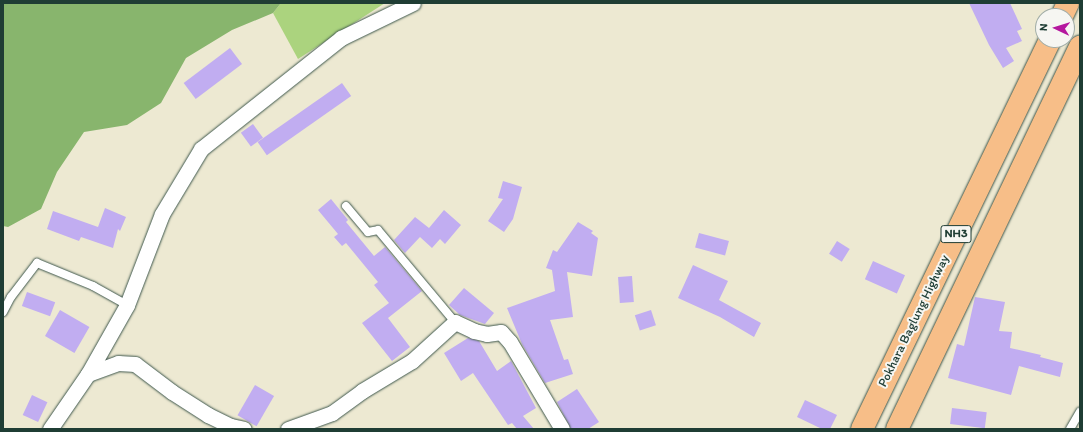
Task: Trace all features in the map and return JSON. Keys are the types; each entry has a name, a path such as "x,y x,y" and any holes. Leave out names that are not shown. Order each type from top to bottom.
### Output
{"highway":[{"path":"897,429 1080,47"},
{"name":"Pokhara Baglung Highway","path":"862,429 1046,48"}],"street":[{"path":"50,429 88,374 127,305 162,214 201,149 341,38 413,3"},
{"path":"288,429 332,413 362,391 412,361 456,322 474,331 487,334 501,332 510,342 562,429"},
{"path":"88,374 118,363 135,364 172,392 208,415 231,426 244,429"}],"lane":[{"path":"346,206 368,232 378,230 456,322"},
{"path":"3,312 37,263 93,286 127,305"},
{"path":"1070,429 1080,412"}],"green space":[{"path":"3,3 281,3 273,13 232,30 186,58 161,103 127,125 84,132 57,172 41,209 8,227 3,226"},
{"path":"281,3 385,3 298,59 273,13"}],"building":[{"path":"969,3 1010,3 1022,29 1017,31 1022,41 1006,48 1014,61 1003,68 989,45"},
{"path":"230,48 242,64 196,99 184,83"},
{"path":"342,83 351,96 267,155 258,142"},
{"path":"253,124 263,138 251,147 241,133"},
{"path":"503,181 522,187 513,219 504,232 488,221 503,199 498,198"},
{"path":"331,199 348,220 346,222 374,256 385,247 422,291 388,318 410,347 392,361 362,323 389,303 374,285 378,282 346,243 342,246 334,237 338,234 318,210"},
{"path":"105,208 126,217 120,231 118,229 113,248 81,237 79,241 47,229 53,211 98,227"},
{"path":"444,210 461,225 445,244 440,239 432,248 420,237 405,253 394,240 415,217 429,228"},
{"path":"578,222 593,231 591,233 598,238 592,276 567,272 573,317 550,320 564,360 568,359 573,374 545,383 522,344 507,308 555,291 552,270 546,268 553,250 557,252"},
{"path":"699,233 729,241 725,256 695,247"},
{"path":"837,241 850,249 842,262 829,254"},
{"path":"873,261 905,275 897,294 865,279"},
{"path":"693,265 728,281 719,300 761,323 754,337 720,317 678,298"},
{"path":"632,276 634,302 620,303 618,277"},
{"path":"464,288 494,313 485,324 460,315 449,305"},
{"path":"27,292 55,302 50,316 22,306"},
{"path":"975,297 1005,302 999,331 1012,332 1010,348 1041,355 1040,357 1063,363 1060,377 1019,366 1011,395 948,378 957,344 964,346"},
{"path":"60,310 89,327 74,353 45,336"},
{"path":"651,310 656,325 640,330 635,315"},
{"path":"468,338 479,341 497,371 511,361 536,408 523,416 534,429 517,429 512,423 508,425 473,373 461,381 444,353"},
{"path":"255,385 274,396 257,426 238,415"},
{"path":"577,389 599,422 588,429 571,429 557,402"},
{"path":"32,395 47,402 38,422 23,415"},
{"path":"805,400 837,415 830,429 822,429 797,417"},
{"path":"952,408 987,412 985,428 950,424"}]}
